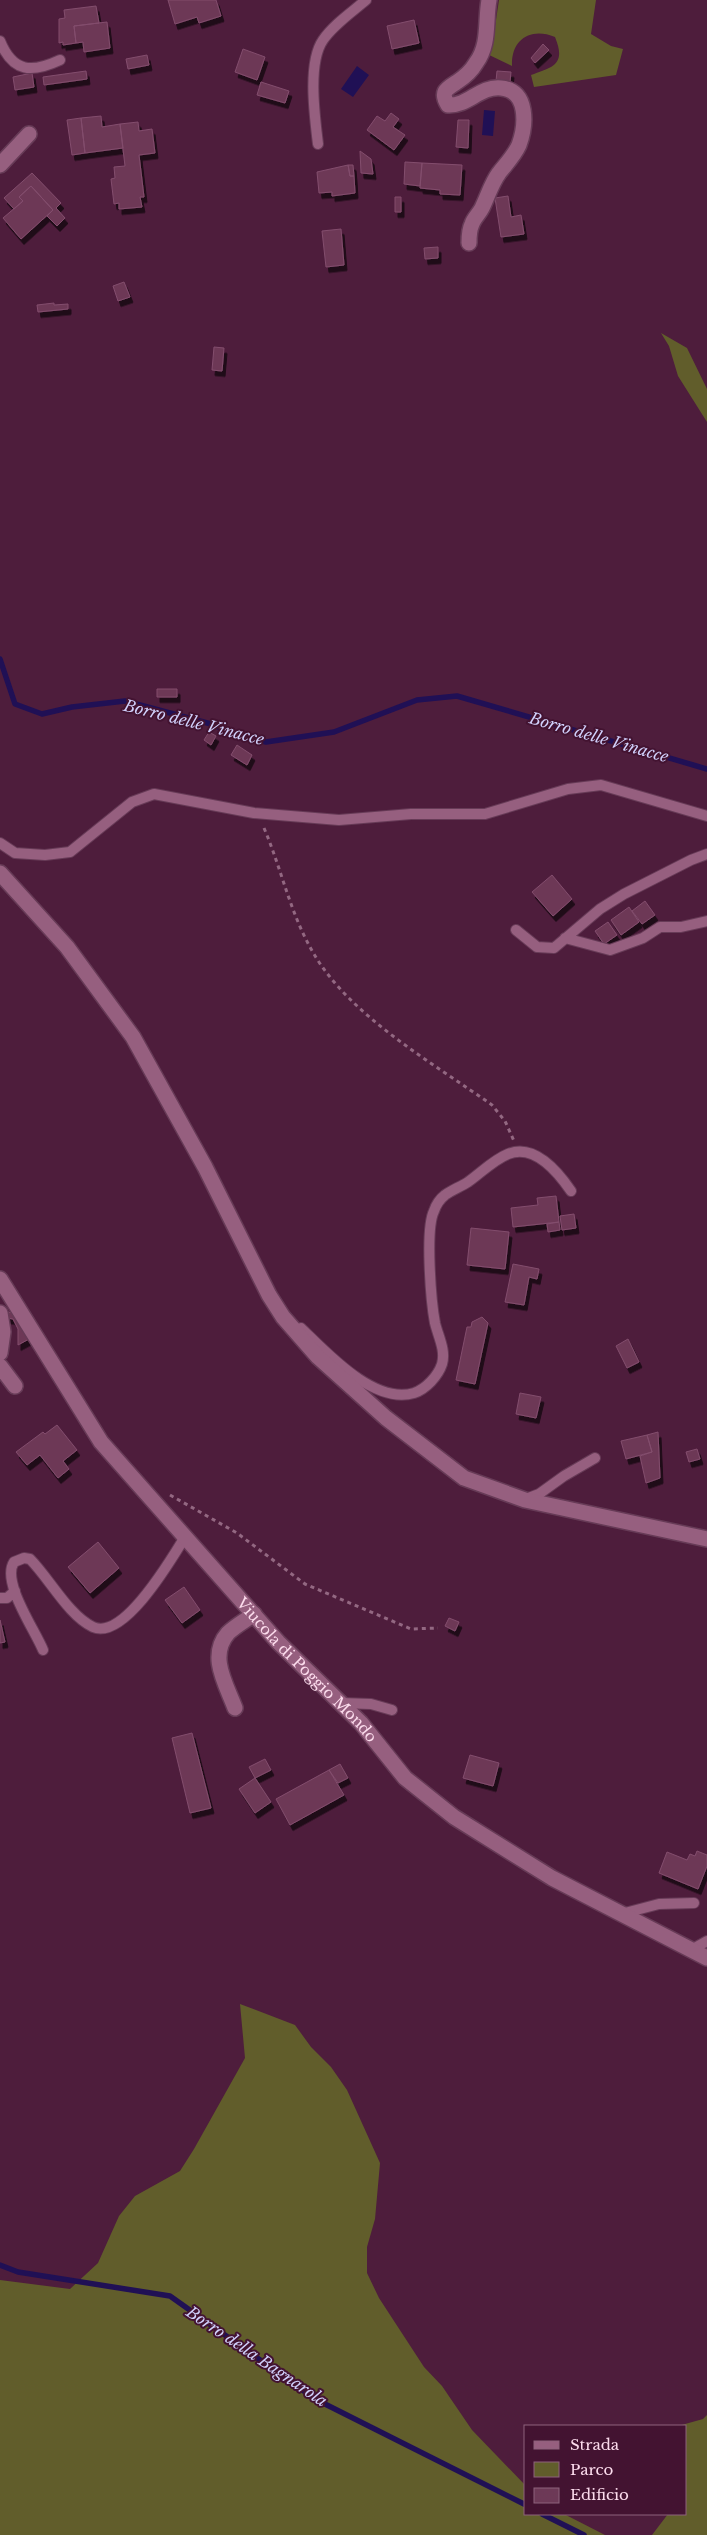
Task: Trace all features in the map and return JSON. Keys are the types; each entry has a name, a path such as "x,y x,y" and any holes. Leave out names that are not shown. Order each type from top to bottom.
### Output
{"street":[{"path":"469,243 472,223 479,213 494,180 510,160 519,144 524,109 517,96 503,88 487,88 475,93 465,103 455,105 448,105 444,99 446,87 458,82 476,63 486,43 489,0"},
{"path":"0,166 29,134"},
{"path":"0,872 72,954 132,1037 205,1167 269,1295 284,1317 318,1357 386,1418 464,1478 525,1500 707,1539"},
{"name":"Viucola di Poggio Mondo","path":"0,1279 101,1442 254,1614 361,1723 405,1778 454,1817 552,1878 707,1958"},
{"path":"0,1313 3,1332 0,1353"},
{"path":"0,1366 15,1386"},
{"path":"235,1708 220,1670 217,1654 228,1634 254,1614"}],"lane":[{"path":"318,144 312,90 317,57 322,40 366,0"},
{"path":"0,41 11,61 25,68 39,69 60,60"},
{"path":"0,843 15,853 45,855 70,852 132,802 154,794 254,812 339,820 411,814 485,814 568,789 601,785 707,816"},
{"path":"516,930 537,947 554,948 600,909 624,894 691,860 707,854"},
{"path":"565,938 610,950 643,938 660,927 681,927 707,922"},
{"path":"269,1295 318,1344 367,1385 394,1395 416,1392 430,1382 442,1363 442,1346 435,1323 429,1229 434,1210 452,1190 507,1154 516,1152 526,1152 542,1159 571,1191"},
{"path":"525,1500 539,1494 564,1476 595,1458"},
{"path":"43,1650 17,1599 10,1571 11,1566 18,1559 30,1559 82,1618 95,1628 112,1626 123,1619 154,1585 185,1537"},
{"path":"0,1598 7,1598 15,1591"},
{"path":"341,1703 371,1704 392,1710"},
{"path":"621,1914 659,1904 694,1903"},
{"path":"692,1950 707,1941"}],"path":[{"path":"254,812 263,825 271,844 284,889 296,918 326,973 348,998 369,1016 492,1105 505,1121 516,1152"},
{"path":"143,1490 164,1492 186,1503 237,1533 304,1584 411,1629 438,1628"}],"green space":[{"path":"499,0 596,0 591,34 611,46 623,49 616,75 534,87 531,75 552,67 558,59 559,53 555,37 538,34 524,38 515,49 512,66 485,53 492,46"},
{"path":"661,333 687,348 707,389 707,422 678,376 669,346"},
{"path":"240,2004 295,2025 311,2047 331,2067 347,2090 380,2163 375,2219 367,2247 367,2273 379,2298 424,2367 442,2386 472,2430 524,2484 524,2515 566,2515 605,2535 0,2535 0,2280 70,2289 98,2263 119,2216 135,2196 180,2171 245,2058"},
{"path":"707,2415 707,2535 652,2535 667,2515 687,2515 687,2425 682,2425 703,2419"}],"shaded area":[{"path":"357,66 369,75 353,97 341,89"},
{"path":"484,110 495,111 493,136 482,135"}],"building":[{"path":"168,0 216,0 221,16 199,23 197,17 175,24"},
{"path":"96,6 99,23 74,26 76,43 63,45 63,42 59,43 59,19 65,18 64,10"},
{"path":"414,20 419,43 392,49 387,26"},
{"path":"107,22 110,48 84,52 83,42 76,43 74,26"},
{"path":"543,44 549,50 535,63 531,58"},
{"path":"243,49 265,57 257,80 235,72"},
{"path":"147,55 149,65 128,69 126,59"},
{"path":"86,71 87,79 44,85 43,77"},
{"path":"497,71 511,72 510,82 496,81"},
{"path":"32,73 34,87 15,90 13,77"},
{"path":"261,82 289,91 285,103 257,95"},
{"path":"391,113 399,119 393,127 405,135 394,150 367,130 377,116 385,121"},
{"path":"101,116 102,127 120,124 123,148 85,153 81,118"},
{"path":"81,118 85,153 72,155 67,120"},
{"path":"458,120 469,120 468,148 456,147"},
{"path":"138,122 139,131 152,129 155,153 139,155 144,197 140,197 142,207 119,209 119,203 114,204 111,179 115,178 114,167 125,166 120,124"},
{"path":"360,151 371,159 373,174 361,173"},
{"path":"405,162 422,163 420,186 404,184"},
{"path":"422,163 462,165 460,195 440,194 440,190 420,188"},
{"path":"348,165 350,176 354,176 355,193 332,196 332,192 319,193 317,172"},
{"path":"348,165 353,165 354,176 350,176"},
{"path":"32,173 61,203 56,208 65,218 57,226 47,216 53,210 31,186 19,197 23,201 14,209 4,198"},
{"path":"31,186 53,210 21,239 3,218 23,201 19,197"},
{"path":"508,196 511,217 521,215 524,234 501,237 495,198"},
{"path":"395,197 401,197 401,212 395,212"},
{"path":"341,229 344,265 326,267 322,231"},
{"path":"438,247 438,258 425,259 424,248"},
{"path":"124,282 130,297 118,301 113,286"},
{"path":"54,303 54,305 68,304 68,309 38,312 37,305"},
{"path":"214,347 224,348 222,371 212,370"},
{"path":"157,689 177,689 177,697 157,697"},
{"path":"209,732 216,736 211,745 204,740"},
{"path":"237,745 252,755 247,765 231,755"},
{"path":"552,875 572,899 553,916 532,892"},
{"path":"645,901 655,915 642,924 632,911"},
{"path":"629,907 639,922 621,935 611,920"},
{"path":"608,922 617,935 604,944 595,931"},
{"path":"556,1196 559,1222 513,1227 511,1208 538,1205 537,1198"},
{"path":"574,1214 576,1228 562,1230 560,1216"},
{"path":"559,1222 560,1230 548,1232 547,1224"},
{"path":"471,1228 509,1232 505,1269 467,1265"},
{"path":"513,1264 539,1269 537,1279 529,1277 524,1305 505,1302"},
{"path":"7,1312 15,1313 29,1339 18,1345 18,1329 13,1319 7,1318"},
{"path":"482,1317 488,1323 475,1384 456,1380 467,1327 471,1327 472,1322"},
{"path":"628,1339 639,1362 627,1368 616,1346"},
{"path":"520,1393 541,1397 536,1418 516,1414"},
{"path":"57,1425 77,1450 63,1461 69,1469 58,1478 40,1455 27,1465 16,1452 43,1432 45,1434"},
{"path":"658,1432 660,1478 646,1483 640,1456 652,1452 647,1435"},
{"path":"647,1435 652,1452 626,1459 621,1441"},
{"path":"697,1449 700,1459 689,1462 686,1452"},
{"path":"98,1542 119,1568 90,1593 68,1567"},
{"path":"184,1587 200,1610 182,1623 165,1600"},
{"path":"449,1618 459,1622 455,1631 445,1626"},
{"path":"0,1620 5,1642 0,1643"},
{"path":"192,1733 211,1808 190,1813 172,1738"},
{"path":"470,1755 499,1763 493,1786 463,1778"},
{"path":"265,1759 271,1770 255,1778 249,1767"},
{"path":"340,1764 348,1778 338,1783 329,1770"},
{"path":"329,1770 344,1795 290,1825 276,1799"},
{"path":"255,1778 271,1802 255,1813 239,1789"},
{"path":"697,1851 707,1855 707,1866 698,1889 659,1873 667,1852 687,1860 690,1854 695,1856"}],"waterway":[{"name":"Borro delle Vinacce","path":"0,659 15,704 42,714 72,707 125,701 211,724 237,735 266,742 334,732 417,700 457,696 707,769"},
{"name":"Borro della Bagnarola","path":"0,2265 18,2272 170,2296 315,2399 524,2504"},
{"name":"Borro della Bagnarola","path":"544,2515 584,2535"}]}
